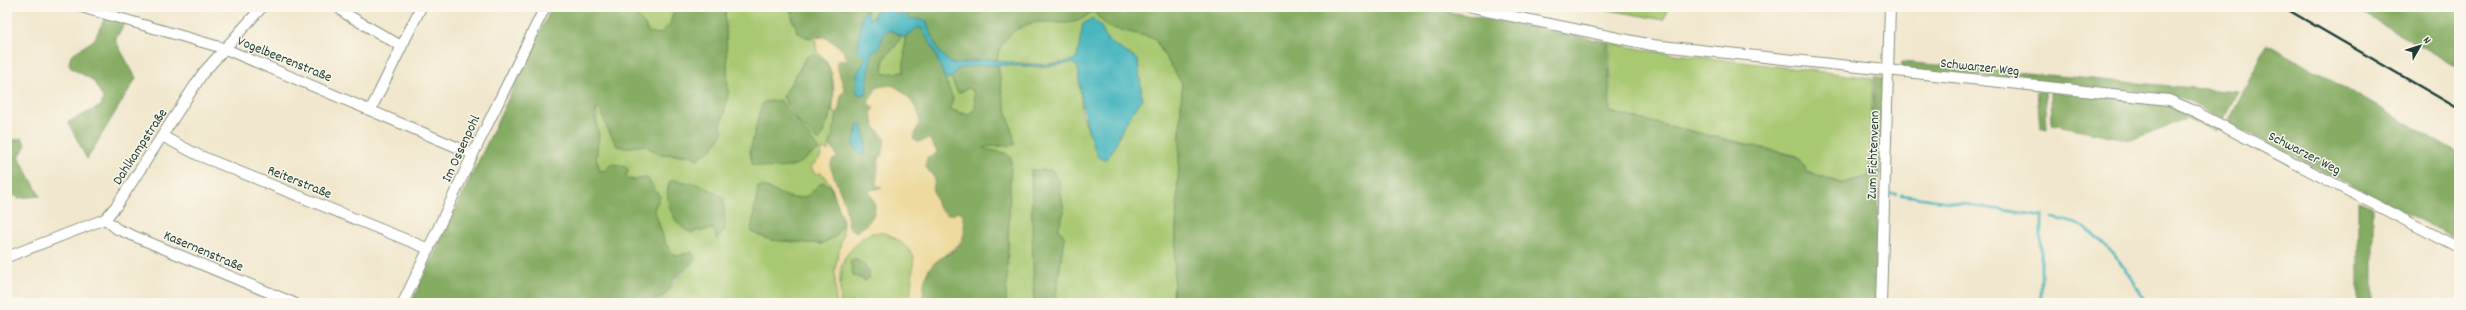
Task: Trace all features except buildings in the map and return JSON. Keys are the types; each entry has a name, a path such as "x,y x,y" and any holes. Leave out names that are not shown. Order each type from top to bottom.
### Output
{"street":[{"name":"Vogelbeerenstraße","path":"80,7 223,48 371,109 473,154"},
{"name":"Dahlkampstraße","path":"7,257 104,219 117,205 203,73 223,48 262,7"},
{"path":"338,7 346,14 401,46"},
{"path":"371,109 421,7"},
{"name":"Im Ossenpohl","path":"404,303 473,154 545,7"},
{"name":"Schwarzer Weg","path":"1467,7 1652,45 2169,100 2190,109 2459,248"},
{"name":"Zum Fichtenvenn","path":"1881,303 1890,7"},
{"name":"Reiterstraße","path":"162,136 198,155 429,249"},
{"name":"Kasernenstraße","path":"104,219 117,229 294,303"}],"green space":[{"path":"552,7 615,7 613,15 616,17 622,13 633,12 644,24 648,32 660,34 670,24 675,7 725,7 728,94 721,126 723,133 712,148 697,159 691,155 659,154 644,145 626,148 617,146 607,128 600,108 597,109 595,115 599,136 596,158 600,171 606,170 611,164 622,165 628,169 626,177 633,180 647,178 660,197 654,209 665,243 674,255 680,256 692,252 696,259 677,276 663,296 650,300 643,299 640,303 411,303"},
{"path":"615,7 675,7 670,24 660,34 648,32 644,24 622,13 616,17 613,15"},
{"path":"725,7 790,7 793,22 808,38 815,38 817,52 826,61 833,79 833,112 838,114 828,151 823,149 820,158 822,173 831,185 843,220 843,221 843,234 835,269 836,303 734,303 729,296 728,303 640,303 643,299 652,300 664,296 668,292 679,276 685,271 685,253 679,256 674,255 665,243 654,209 660,197 647,178 633,180 626,177 628,169 600,171 596,158 597,109 600,108 603,112 626,148 644,145 659,154 688,156 723,133 721,126 728,94","holes":["806,57 832,112 819,141 799,122 783,97","780,100 819,150 795,165 771,167 752,164 750,151 761,107","674,180 685,182 721,236 714,229 695,231","762,186 782,195 796,198 803,198 809,195 814,189 830,186 843,221 822,244 771,240 751,232"]},
{"path":"790,7 866,7 867,10 864,11 862,16 857,50 866,58 856,80 858,95 866,94 872,51 878,50 881,38 890,30 901,36 895,47 883,62 884,74 904,72 905,37 919,27 922,29 933,48 953,99 949,110 968,115 976,108 973,91 968,88 958,93 951,78 958,69 978,64 998,65 1002,94 1015,143 1014,145 984,147 984,149 1006,153 1011,158 1006,303 923,303 923,290 928,272 936,262 952,252 958,246 962,239 965,224 955,213 947,215 938,207 933,190 935,179 925,166 927,157 937,151 929,139 918,142 913,139 919,123 888,87 877,87 869,104 874,108 871,113 875,127 885,139 883,152 879,159 877,185 882,188 871,190 874,210 873,219 856,232 849,228 845,205 830,166 836,154 830,145 842,93 845,92 836,63 838,60 844,60 841,53 828,39 820,36 806,37 797,32","holes":["858,124 866,142 864,154 861,155 853,145"]},
{"path":"866,7 879,7 879,12 869,19"},
{"path":"893,7 1424,7 1608,42 1609,112 1798,157 1808,173 1842,184 1869,176 1875,76 1883,78 1875,303 1173,303 1182,84 1154,38 1108,27 1093,11 1081,19 1072,22 1031,23 1010,34 1001,46 997,61 976,60 958,64 946,59 941,53 927,22 902,17 895,13"},
{"path":"1593,7 1668,7 1664,20"},
{"path":"2352,7 2459,7 2459,68"},
{"path":"1093,11 1108,27 1154,38 1182,84 1173,303 1055,303 1064,236 1058,229 1064,212 1059,180 1031,171 1034,303 1006,303 1011,158 984,149 984,147 1013,145 1015,143 1002,94 998,65 1040,67 1072,63 1078,67 1082,113 1098,157 1105,160 1113,150 1123,127 1142,98 1138,60 1108,41 1100,26 1083,24 1077,58 1068,61 1048,64 1027,64 997,61 998,53 1005,40 1017,29 1031,23 1072,22 1081,19"},
{"path":"106,16 126,21 115,40 136,78 87,159 68,122 101,106 103,98 93,80 71,68 69,63 71,55 94,40"},
{"path":"901,36 905,37 904,72 884,74 883,62 895,47"},
{"path":"1610,43 1651,51 1873,78 1869,176 1842,183 1808,172 1798,156 1610,112"},
{"path":"2267,44 2459,153 2459,240 2228,123"},
{"path":"813,54 824,59 829,69 833,90 831,111 819,141 799,122 783,97 807,57"},
{"path":"1902,62 2238,92 2223,120 2187,101 2168,94 1901,69"},
{"path":"951,78 958,93 968,88 973,91 976,108 968,115 949,109 953,99 945,79"},
{"path":"2037,91 2045,92 2047,129 2040,127"},
{"path":"2051,92 2167,102 2219,128 2215,131 2187,118 2131,140 2052,124"},
{"path":"780,100 819,150 796,165 770,168 752,164 750,151 761,107 764,102"},
{"path":"7,138 10,141 22,138 26,145 19,157 40,196 18,198 7,190"},
{"path":"1031,170 1052,170 1059,180 1064,212 1058,229 1064,236 1055,303 1034,303"},
{"path":"674,180 701,185 724,198 725,229 717,239 714,229 695,231 693,233 680,226 671,212 669,204 668,188 670,181"},
{"path":"823,182 830,186 843,221 836,236 822,244 771,240 751,232 758,187 762,186 792,198 798,198 810,194"},
{"path":"2358,201 2373,207 2373,303 2358,303"},
{"path":"882,231 904,244 914,256 910,303 841,303 841,279 846,256 859,239 869,233","holes":["856,259 868,272 869,278 866,281 861,278 850,260"]},
{"path":"856,259 867,269 869,278 866,281 853,275 850,261"}],"sand":[{"path":"824,37 842,49 847,61 838,60 836,63 845,92 841,94 838,114 833,112 834,85 829,67 823,57 817,52 815,38"},
{"path":"891,85 906,95 918,113 919,124 913,139 918,142 929,139 937,151 934,156 927,157 925,166 935,179 933,190 938,207 947,215 954,214 957,211 962,214 964,226 963,236 956,248 936,262 929,269 924,281 923,303 910,303 914,256 907,248 886,233 878,232 862,238 847,254 843,261 840,278 841,303 836,303 835,269 843,234 843,220 831,185 822,173 815,174 811,167 820,158 823,149 828,151 830,145 836,154 837,159 833,159 830,166 845,205 849,228 856,232 871,220 875,210 875,204 869,192 870,190 882,188 876,185 879,159 883,152 885,139 875,127 871,113 874,108 868,103 877,87"}],"water":[{"path":"884,7 893,7 895,13 900,16 906,13 911,20 913,18 927,22 930,33 939,50 947,60 955,64 987,59 1023,64 1051,64 1069,61 1077,58 1083,24 1092,18 1100,25 1108,41 1138,60 1142,98 1123,127 1113,150 1105,160 1098,157 1090,135 1082,102 1078,67 1072,63 1044,66 972,66 958,69 951,78 945,79 933,48 922,29 919,27 905,37 890,30 884,33 878,50 872,51 866,94 858,95 856,80 860,68 866,59 857,50 862,16 864,11 867,10 869,19 874,17 875,10 879,12"},
{"path":"858,124 862,124 866,142 864,154 861,155 853,145"}],"waterway":[{"path":"1890,193 1897,194"},
{"path":"1902,195 2043,216"},
{"path":"2041,216 2041,303"},
{"path":"2052,218 2078,224 2104,244 2120,262 2146,303"}],"railway":[{"path":"2283,7 2459,109"}]}
